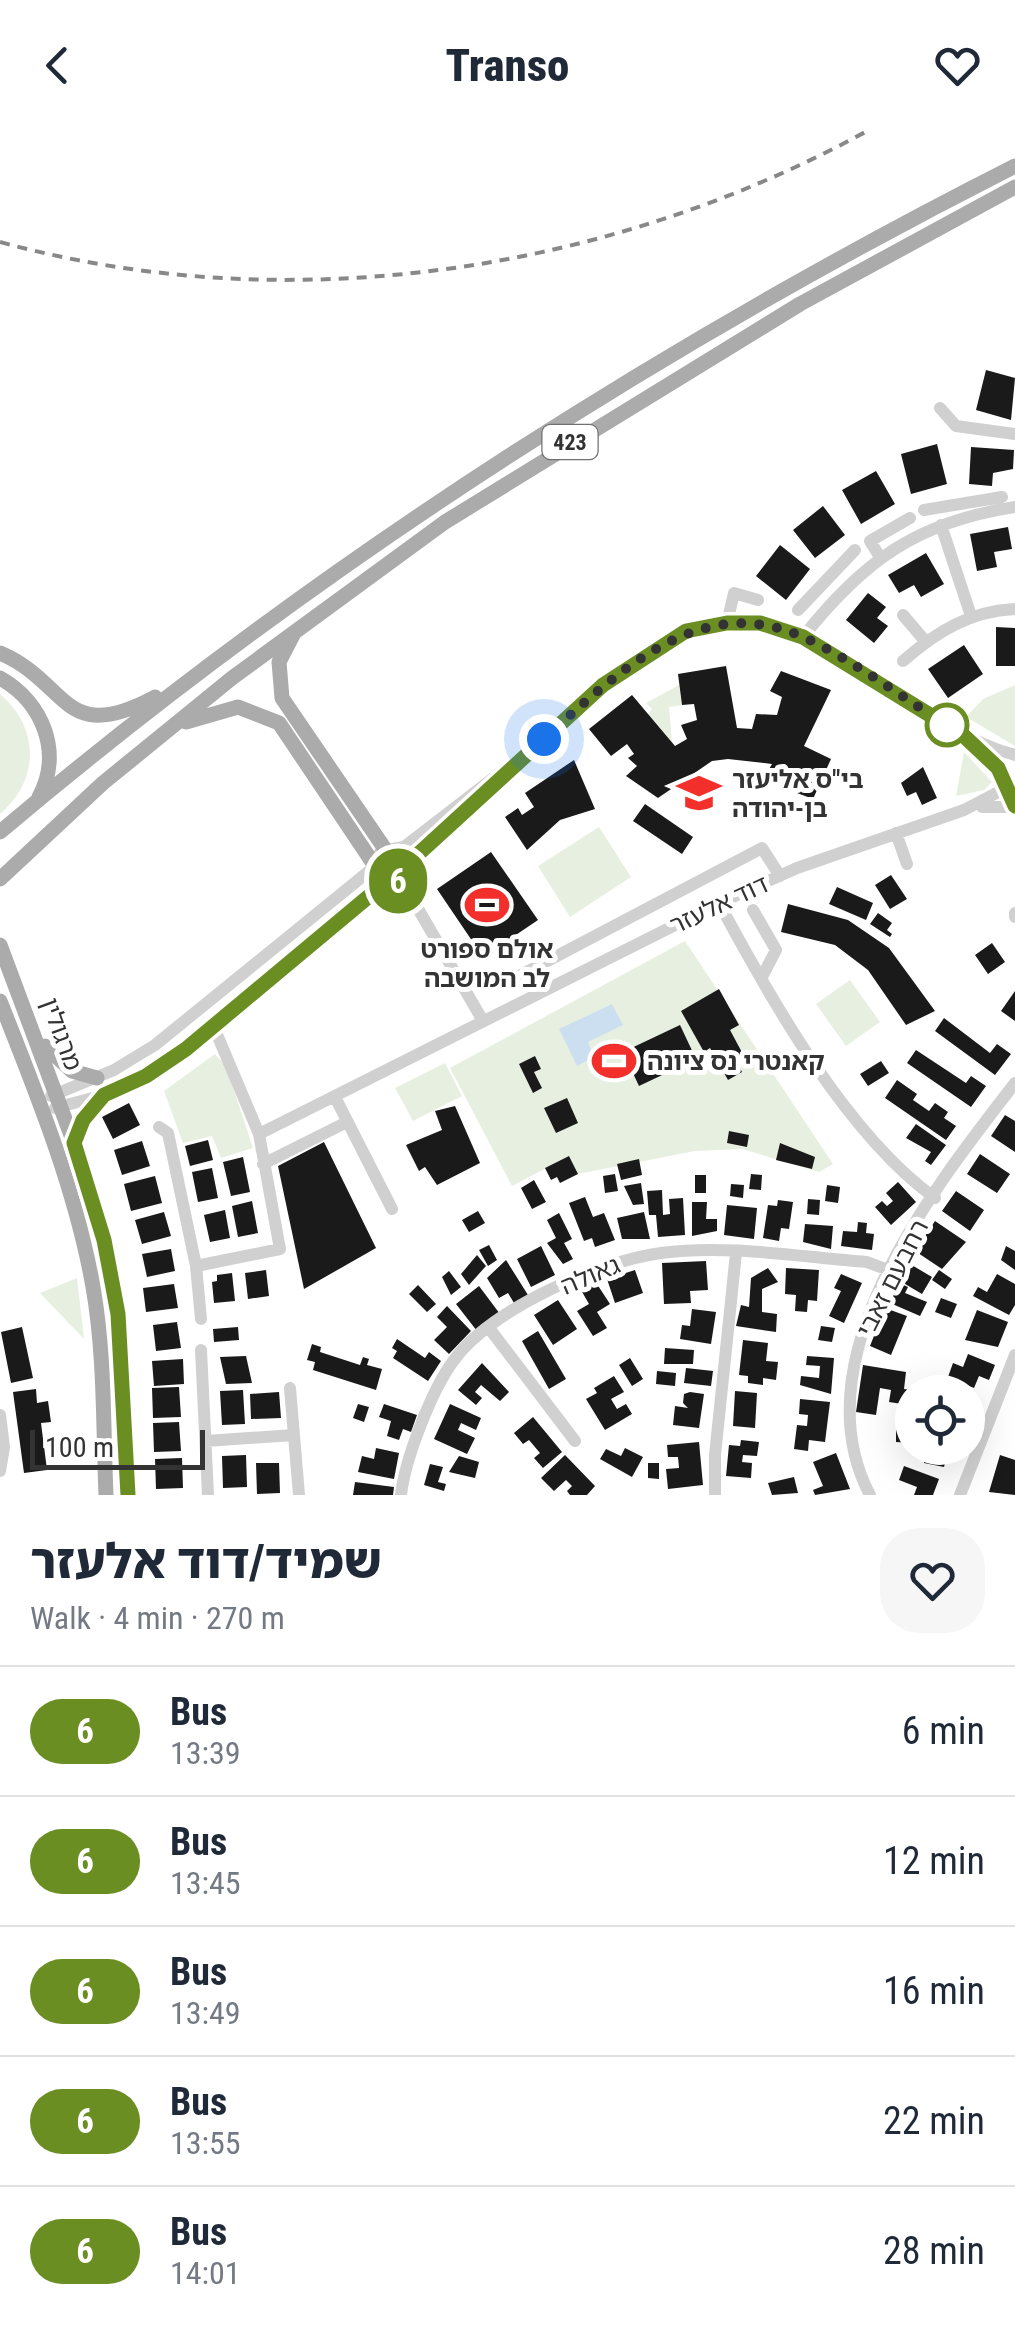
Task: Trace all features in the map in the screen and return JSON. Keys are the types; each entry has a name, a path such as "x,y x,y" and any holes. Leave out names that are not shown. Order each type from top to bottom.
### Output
{"main road":[{"name":"423","path":"0,832 194,676 389,536 600,402 791,288 1015,166"},
{"name":"423","path":"0,879 153,742 302,624 477,501 800,304 1015,187"},
{"path":"302,624 279,662 282,698 390,849"},
{"path":"0,653 20,664 67,706 101,716 136,707 194,676"},
{"path":"0,678 29,702 45,728 50,765 36,802"},
{"path":"153,742 190,720 220,711 238,707 268,716 279,724 373,866"},
{"name":"מרגולין","path":"0,946 62,1108 104,1240 116,1299 128,1495"},
{"name":"מרגולין","path":"0,1001 45,1127 92,1285 106,1495"},
{"path":"36,1035 60,1063 97,1078"},
{"path":"74,1143 90,1109 104,1095"}],"street":[{"path":"940,408 956,426 1015,434"},
{"path":"924,510 1002,496"},
{"path":"966,500 969,515"},
{"path":"803,637 842,589 880,557 941,525 969,515 1015,507"},
{"path":"880,557 870,541 910,518"},
{"path":"941,525 970,616"},
{"path":"798,610 828,574 855,550"},
{"path":"828,574 842,589"},
{"path":"727,623 734,593 758,600"},
{"path":"903,661 925,641 970,616 1015,609"},
{"path":"903,615 925,641"},
{"path":"38,1107 62,1108 146,1076 398,878 415,857 603,685 670,639 727,623 760,623 803,637 964,736 1015,759 1006,784"},
{"path":"964,736 1006,784 1015,806"},
{"path":"38,1107 56,1092 97,1078 155,1045 390,849 445,818 544,739"},
{"name":"דוד אלעזר","path":"964,810 1006,784"},
{"name":"דוד אלעזר","path":"259,1134 718,903 780,876 964,810 998,804 1015,806"},
{"path":"896,833 907,864"},
{"path":"502,985 762,848 780,876"},
{"path":"390,849 404,855 398,878"},
{"path":"373,866 398,878 483,1021"},
{"path":"718,903 762,978 883,1156 935,1198"},
{"path":"753,910 776,950 762,978"},
{"path":"576,946 586,969"},
{"path":"196,1266 280,1249 259,1134 213,1025"},
{"name":"רחבעם זאבי","path":"870,1495 852,1454 847,1397 862,1330 891,1270 935,1198 1015,1083"},
{"path":"335,1097 392,1209"},
{"path":"264,1164 346,1122"},
{"path":"158,1126 168,1133 196,1266 202,1319"},
{"name":"גאולה","path":"401,1495 422,1426 454,1360 489,1328 600,1268 663,1252 867,1262 891,1270"},
{"path":"715,1495 715,1455 736,1253"},
{"path":"489,1328 575,1441"},
{"path":"202,1350 208,1495"},
{"path":"960,1495 1015,1355"},
{"path":"290,1388 299,1495"},
{"path":"0,1415 4,1447 0,1471"},
{"path":"206,1441 294,1434"}],"green space":[{"path":"679,685 682,705 669,707 672,742 648,714 652,709 646,703"},
{"path":"1015,685 1015,746 966,717 983,699"},
{"path":"0,694 22,722 30,754 22,786 0,814"},
{"path":"964,752 992,782 984,790 956,796"},
{"path":"599,827 631,877 570,917 538,866"},
{"name":"קאנטרי נס ציונה","path":"685,941 833,1164 819,1172 742,1149 695,1151 578,1174 569,1156 512,1186 450,1068"},
{"path":"850,980 880,1022 846,1046 816,1004"},
{"path":"215,1054 226,1066 253,1148 221,1158 212,1136 183,1143 164,1091"},
{"path":"445,1063 462,1096 413,1121 395,1088"},
{"path":"77,1278 84,1339 40,1293"}],"water":[{"path":"612,1004 623,1025 588,1042 594,1057 577,1066 559,1029"}],"building":[{"path":"986,370 1015,378 1011,420 976,410"},
{"path":"937,444 947,484 911,494 901,454"},
{"path":"971,447 1014,450 1013,469 993,473 992,486 969,484"},
{"path":"876,471 895,504 861,524 842,490"},
{"path":"823,506 845,535 815,558 793,530"},
{"path":"1008,527 1012,549 994,552 997,567 977,571 970,534"},
{"path":"780,545 810,569 786,600 756,576"},
{"path":"926,553 944,584 921,597 914,585 899,593 888,575"},
{"path":"868,593 886,607 877,618 888,626 874,643 846,620"},
{"path":"996,627 1015,628 1015,666 996,666"},
{"path":"964,645 983,674 948,698 928,669"},
{"path":"726,666 737,728 752,729 756,714 777,715 782,697 770,691 781,671 831,690 804,746 831,759 813,799 789,790 792,781 768,771 772,764 728,759 712,761 658,798 626,776 637,766 628,758 634,754 627,744 611,756 589,729 632,695 675,746 687,739 681,725 697,720 694,704 682,705 678,674"},
{"path":"574,760 595,809 560,820 527,850 505,817 518,808 522,815 534,807 525,793"},
{"path":"923,767 937,798 922,805 916,792 907,796 901,783"},
{"path":"645,804 693,837 682,854 633,821"},
{"name":"אולם ספורט לב המושבה","path":"491,852 538,920 483,957 437,889"},
{"path":"891,875 907,899 890,909 875,885"},
{"path":"837,887 873,903 866,920 829,904"},
{"path":"788,904 848,920 889,948 935,1011 906,1025 868,970 835,945 781,932"},
{"path":"878,913 892,923 887,930 892,934 890,937 870,924"},
{"path":"992,943 1005,962 988,974 975,955"},
{"path":"719,989 739,1025 730,1030 745,1058 737,1062 742,1072 728,1080 710,1048 704,1052 681,1011"},
{"path":"1015,991 1015,1021 1001,1011"},
{"path":"944,1018 990,1053 997,1044 1011,1054 995,1075 935,1031"},
{"path":"680,1025 696,1059 639,1086 623,1052"},
{"path":"916,1050 966,1083 971,1076 986,1086 971,1107 907,1063"},
{"path":"535,1056 541,1069 534,1072 542,1088 533,1093 519,1064"},
{"path":"881,1061 889,1073 868,1086 860,1074"},
{"path":"897,1080 917,1094 913,1100 929,1111 935,1103 948,1112 944,1118 956,1126 946,1140 885,1098"},
{"path":"567,1098 578,1123 556,1133 544,1108"},
{"path":"129,1103 140,1125 113,1139 102,1117"},
{"path":"455,1106 480,1163 437,1185 425,1167 419,1171 406,1145 442,1130 435,1111"},
{"path":"1005,1115 1015,1121 1015,1152 991,1136"},
{"path":"916,1124 946,1145 931,1165 925,1161 931,1152 906,1138"},
{"path":"729,1131 749,1135 747,1147 727,1143"},
{"path":"208,1140 213,1160 190,1166 185,1146"},
{"path":"142,1141 150,1166 122,1175 114,1150"},
{"path":"324,1142 376,1248 304,1289 278,1166"},
{"path":"780,1143 815,1157 812,1169 776,1160"},
{"path":"980,1154 1010,1174 997,1193 967,1174"},
{"path":"569,1156 578,1174 560,1183 557,1177 551,1180 545,1168"},
{"path":"243,1157 250,1192 231,1196 223,1162"},
{"path":"639,1159 642,1175 621,1180 617,1164"},
{"path":"212,1168 218,1198 198,1202 192,1172"},
{"path":"615,1174 618,1191 605,1193 603,1176"},
{"path":"751,1174 762,1175 761,1190 749,1189"},
{"path":"695,1175 706,1175 706,1193 695,1193"},
{"path":"155,1176 162,1203 131,1211 124,1184"},
{"path":"534,1180 546,1202 532,1209 521,1188"},
{"path":"898,1182 916,1202 891,1225 875,1207 882,1201 887,1206 893,1201 886,1193"},
{"path":"641,1183 644,1204 633,1205 624,1186"},
{"path":"731,1184 744,1185 743,1198 730,1196"},
{"path":"827,1185 840,1187 838,1203 825,1201"},
{"path":"662,1190 663,1215 670,1214 669,1199 683,1198 685,1235 658,1237 656,1215 649,1215 647,1191"},
{"path":"956,1191 984,1210 970,1231 942,1211"},
{"path":"585,1197 593,1217 604,1213 615,1240 595,1247 592,1238 584,1241 569,1203"},
{"path":"808,1199 820,1200 819,1215 807,1214"},
{"path":"778,1200 793,1202 789,1229 781,1228 779,1241 763,1238 768,1205 777,1206"},
{"path":"252,1201 258,1233 238,1237 232,1206"},
{"path":"692,1202 707,1202 706,1219 717,1219 717,1231 692,1236"},
{"path":"727,1205 757,1208 754,1239 724,1235"},
{"path":"225,1210 230,1238 210,1242 204,1215"},
{"path":"478,1211 485,1223 469,1232 462,1220"},
{"path":"164,1212 171,1236 142,1244 135,1220"},
{"path":"644,1212 650,1239 622,1239 617,1218"},
{"path":"559,1213 572,1239 564,1243 573,1259 563,1264 547,1243 556,1238 547,1220"},
{"path":"935,1221 966,1242 942,1269 915,1251"},
{"path":"858,1222 867,1223 866,1233 874,1234 872,1250 841,1246 843,1231 857,1232"},
{"path":"805,1224 833,1226 831,1249 803,1242"},
{"path":"489,1245 497,1260 488,1266 479,1250"},
{"path":"541,1246 555,1275 531,1287 517,1259"},
{"path":"1006,1246 1015,1251 1015,1270 1001,1260"},
{"path":"171,1249 175,1271 147,1277 142,1254"},
{"path":"477,1255 486,1266 469,1285 461,1274"},
{"path":"506,1260 528,1295 514,1303 508,1293 499,1298 487,1278"},
{"path":"706,1261 708,1290 690,1291 691,1303 664,1304 662,1263"},
{"path":"910,1264 932,1277 922,1294 900,1281"},
{"path":"768,1268 778,1282 762,1289 762,1312 777,1314 776,1332 736,1326 741,1305 749,1307 751,1278"},
{"path":"786,1268 819,1270 817,1301 808,1300 807,1312 795,1311 796,1295 785,1294"},
{"path":"266,1270 269,1296 248,1299 245,1273"},
{"path":"635,1270 643,1293 615,1303 607,1279"},
{"path":"939,1270 952,1279 945,1289 932,1280"},
{"path":"449,1271 461,1287 451,1295 442,1277"},
{"path":"232,1273 235,1301 214,1303 212,1282 217,1281 217,1275"},
{"path":"841,1274 862,1283 844,1323 829,1316 841,1291 834,1288"},
{"path":"997,1274 1015,1284 1015,1305 1009,1315 973,1296 978,1287 987,1292"},
{"path":"595,1281 610,1304 597,1312 607,1328 593,1336 577,1311 589,1304 581,1290"},
{"path":"899,1283 908,1287 905,1293 927,1302 920,1316 890,1303"},
{"path":"174,1284 178,1308 146,1312 143,1288"},
{"path":"418,1285 436,1304 427,1312 409,1294"},
{"path":"479,1286 500,1314 477,1331 456,1304"},
{"path":"941,1298 957,1304 951,1318 935,1312"},
{"path":"558,1300 577,1329 553,1345 534,1315"},
{"path":"447,1306 471,1331 449,1354 434,1340 447,1327 437,1317"},
{"path":"885,1308 907,1316 891,1355 870,1346"},
{"path":"692,1309 716,1312 711,1344 680,1339 682,1325 690,1326"},
{"path":"977,1310 1008,1322 998,1347 965,1340"},
{"path":"177,1322 181,1348 156,1351 153,1325"},
{"path":"821,1326 835,1328 832,1342 818,1340"},
{"path":"22,1327 33,1378 11,1383 1,1332"},
{"path":"238,1327 239,1340 214,1342 213,1329"},
{"path":"538,1331 566,1379 549,1389 522,1341"},
{"path":"397,1339 425,1358 429,1352 441,1361 428,1381 393,1358 397,1351 392,1348"},
{"path":"743,1340 768,1343 766,1361 778,1362 776,1380 763,1378 763,1385 748,1383 748,1376 739,1375"},
{"path":"312,1344 321,1347 320,1352 360,1365 363,1357 369,1359 367,1365 382,1369 376,1390 313,1370 315,1362 307,1360"},
{"path":"665,1348 694,1350 693,1364 664,1364"},
{"path":"968,1354 995,1365 989,1380 985,1375 949,1375 953,1363 963,1367"},
{"path":"246,1356 252,1383 226,1384 220,1357"},
{"path":"807,1356 834,1358 831,1394 800,1385 801,1376 819,1378 820,1366 806,1365"},
{"path":"630,1358 643,1379 632,1386 619,1365"},
{"path":"183,1359 184,1384 154,1386 152,1361"},
{"path":"482,1363 509,1392 500,1401 481,1385 475,1392 482,1398 476,1405 458,1390"},
{"path":"863,1365 906,1372 895,1375 895,1403 889,1402 891,1390 880,1388 876,1415 856,1412"},
{"path":"686,1368 713,1371 711,1386 684,1383"},
{"path":"657,1371 676,1373 675,1386 656,1384"},
{"path":"614,1376 624,1392 611,1399 617,1409 626,1404 632,1414 605,1430 586,1399 597,1393 594,1388"},
{"path":"179,1387 181,1417 153,1418 152,1388"},
{"path":"36,1389 37,1403 48,1401 51,1422 41,1423 47,1470 24,1473 13,1392"},
{"path":"243,1390 245,1424 222,1425 220,1391"},
{"path":"735,1391 757,1393 755,1428 733,1426"},
{"path":"279,1392 281,1418 251,1419 250,1394"},
{"path":"684,1394 704,1394 699,1428 673,1425 675,1406 688,1408 683,1403"},
{"path":"800,1399 830,1402 825,1442 809,1440 808,1451 794,1449 797,1425 807,1426 808,1415 799,1414"},
{"path":"358,1404 369,1407 364,1422 353,1418"},
{"path":"384,1404 417,1415 411,1432 403,1429 399,1440 387,1436 391,1421 379,1417"},
{"path":"450,1404 481,1418 476,1430 461,1423 458,1430 475,1438 467,1454 434,1439"},
{"path":"533,1417 562,1452 543,1468 534,1458 540,1453 529,1440 523,1444 514,1433"},
{"path":"179,1422 181,1451 154,1452 153,1423"},
{"path":"741,1440 759,1442 757,1456 743,1455 742,1462 752,1463 751,1478 726,1476 729,1445 740,1446"},
{"path":"699,1442 703,1485 668,1489 666,1469 679,1468 678,1457 668,1457 667,1445"},
{"path":"376,1448 399,1453 394,1479 358,1472 362,1456 374,1459"},
{"path":"625,1448 643,1457 632,1477 600,1459 606,1449 621,1456"},
{"path":"836,1453 850,1489 815,1495 813,1490 823,1486 813,1462"},
{"path":"246,1455 247,1487 223,1488 222,1456"},
{"path":"565,1455 595,1486 587,1495 570,1495 567,1491 572,1486 566,1480 554,1491 541,1478"},
{"path":"1000,1455 1015,1460 1015,1495 989,1492"},
{"path":"459,1456 479,1462 475,1478 449,1472"},
{"path":"182,1458 183,1488 156,1489 155,1459"},
{"path":"256,1463 279,1463 280,1493 257,1494"},
{"path":"648,1463 659,1463 659,1479 648,1478"},
{"path":"430,1464 443,1467 438,1482 446,1484 444,1491 424,1485"},
{"path":"904,1466 939,1479 933,1495 914,1495 917,1487 899,1480"},
{"path":"794,1477 798,1493 772,1495 768,1483"},
{"path":"355,1482 394,1487 393,1495 353,1495"}],"railway":[{"path":"0,242 109,266 221,278 333,279 445,269 555,249 664,219 769,179 869,130"}],"bus line":[{"name":"6","path":"128,1495 114,1281 74,1143 83,1120 104,1095 146,1076 186,1049 386,882 405,876 415,857 480,802 603,685 686,631 744,622 778,628 822,648 964,736 998,768 1015,806"}],"place":[{"name":"בי\"ס אליעזר בן-יהודה","path":"699,793"},
{"name":"אולם ספורט לב המושבה","path":"487,905"},
{"name":"קאנטרי נס ציונה","path":"614,1061"}],"route":[{"path":"544,739 603,685 670,639 686,631 744,622 803,637 947,725"}]}
